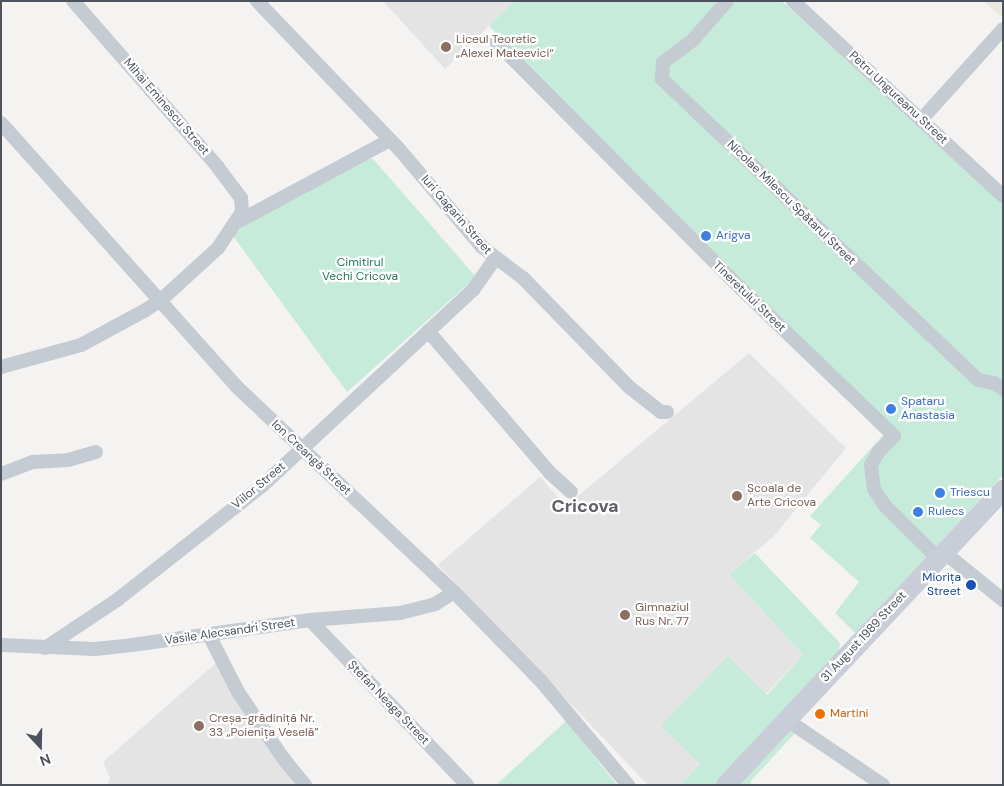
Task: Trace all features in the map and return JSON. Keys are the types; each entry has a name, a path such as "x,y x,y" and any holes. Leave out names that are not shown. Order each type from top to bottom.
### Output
{"street":[{"name":"Mihai Eminescu Street","path":"73,1 238,192 243,205 239,221"},
{"name":"Iuri Gagarin Street","path":"257,1 390,140 495,259 524,278 629,387 660,412 667,412"},
{"name":"Nicolae Milescu Spătarul Street","path":"727,1 693,40 663,63 662,79 978,380 994,383 1003,389"},
{"name":"Petru Ungureanu Street","path":"799,3 1003,196"},
{"path":"921,120 1003,29"},
{"name":"Tineretului Street","path":"496,42 722,271 894,436 880,450 871,466 874,490 885,506 942,556"},
{"name":"Ion Creangă Street","path":"1,123 238,387 301,449 454,592 541,681 628,785"},
{"path":"1,367 82,345 161,300 218,248 239,221 390,140"},
{"name":"Viilor Street","path":"45,648 117,600 189,544 301,449 473,290 495,259"},
{"path":"428,331 550,473 571,492"},
{"path":"1,474 32,462 68,460 96,452"},
{"name":"31 August 1989 Street","path":"726,785 1003,490"},
{"path":"942,556 1003,600"},
{"name":"Vasile Alecsandri Street","path":"1,645 95,649 310,620 400,612 435,604 454,592"},
{"name":"Ștefan Neaga Street","path":"310,620 467,785"},
{"path":"209,635 238,692 282,758 305,785"},
{"path":"787,720 883,785"}],"shaded area":[{"name":"Liceul Teoretic „Alexei Mateevici“","path":"383,1 514,1 445,69"},
{"path":"983,1 1003,1 1003,13 1000,16"},
{"name":"Gimnaziul Rus Nr. 77","path":"749,353 846,448 774,536 729,574 803,655 680,785 648,785 438,565 540,477 566,506"},
{"name":"Creșa-grădiniță Nr. 33 „Poienița Veselă”","path":"218,661 230,690 295,785 107,785 110,778 103,762"}],"green space":[{"path":"514,1 782,1 1003,205 1003,475 855,633 835,613 859,582 810,538 821,525 810,516 883,435 743,296 738,278 489,26"},
{"name":"Cimitirul Vechi Cricova","path":"368,157 374,160 476,277 347,392 233,236 236,230"},
{"path":"755,553 840,643 839,652 715,785 680,785 700,764 661,726 728,656 767,695 803,655 729,574"},
{"path":"566,721 617,785 496,785"},
{"path":"788,730 797,731 750,782 753,785 738,785"}],"place":[{"name":"Liceul Teoretic „Alexei Mateevici“","path":"446,47"},
{"name":"Arigva","path":"706,236"},
{"name":"Spataru Anastasia","path":"891,409"},
{"name":"Triescu","path":"940,493"},
{"name":"Școala de Arte Cricova","path":"737,496"},
{"name":"Rulecs","path":"918,512"},
{"name":"Miorița Street","path":"971,585"},
{"name":"Gimnaziul Rus Nr. 77","path":"625,615"},
{"name":"Martini","path":"820,714"},
{"name":"Creșa-grădiniță Nr. 33 „Poienița Veselă”","path":"199,726"}],"district":[{"name":"Cricova","path":"585,506"}]}
